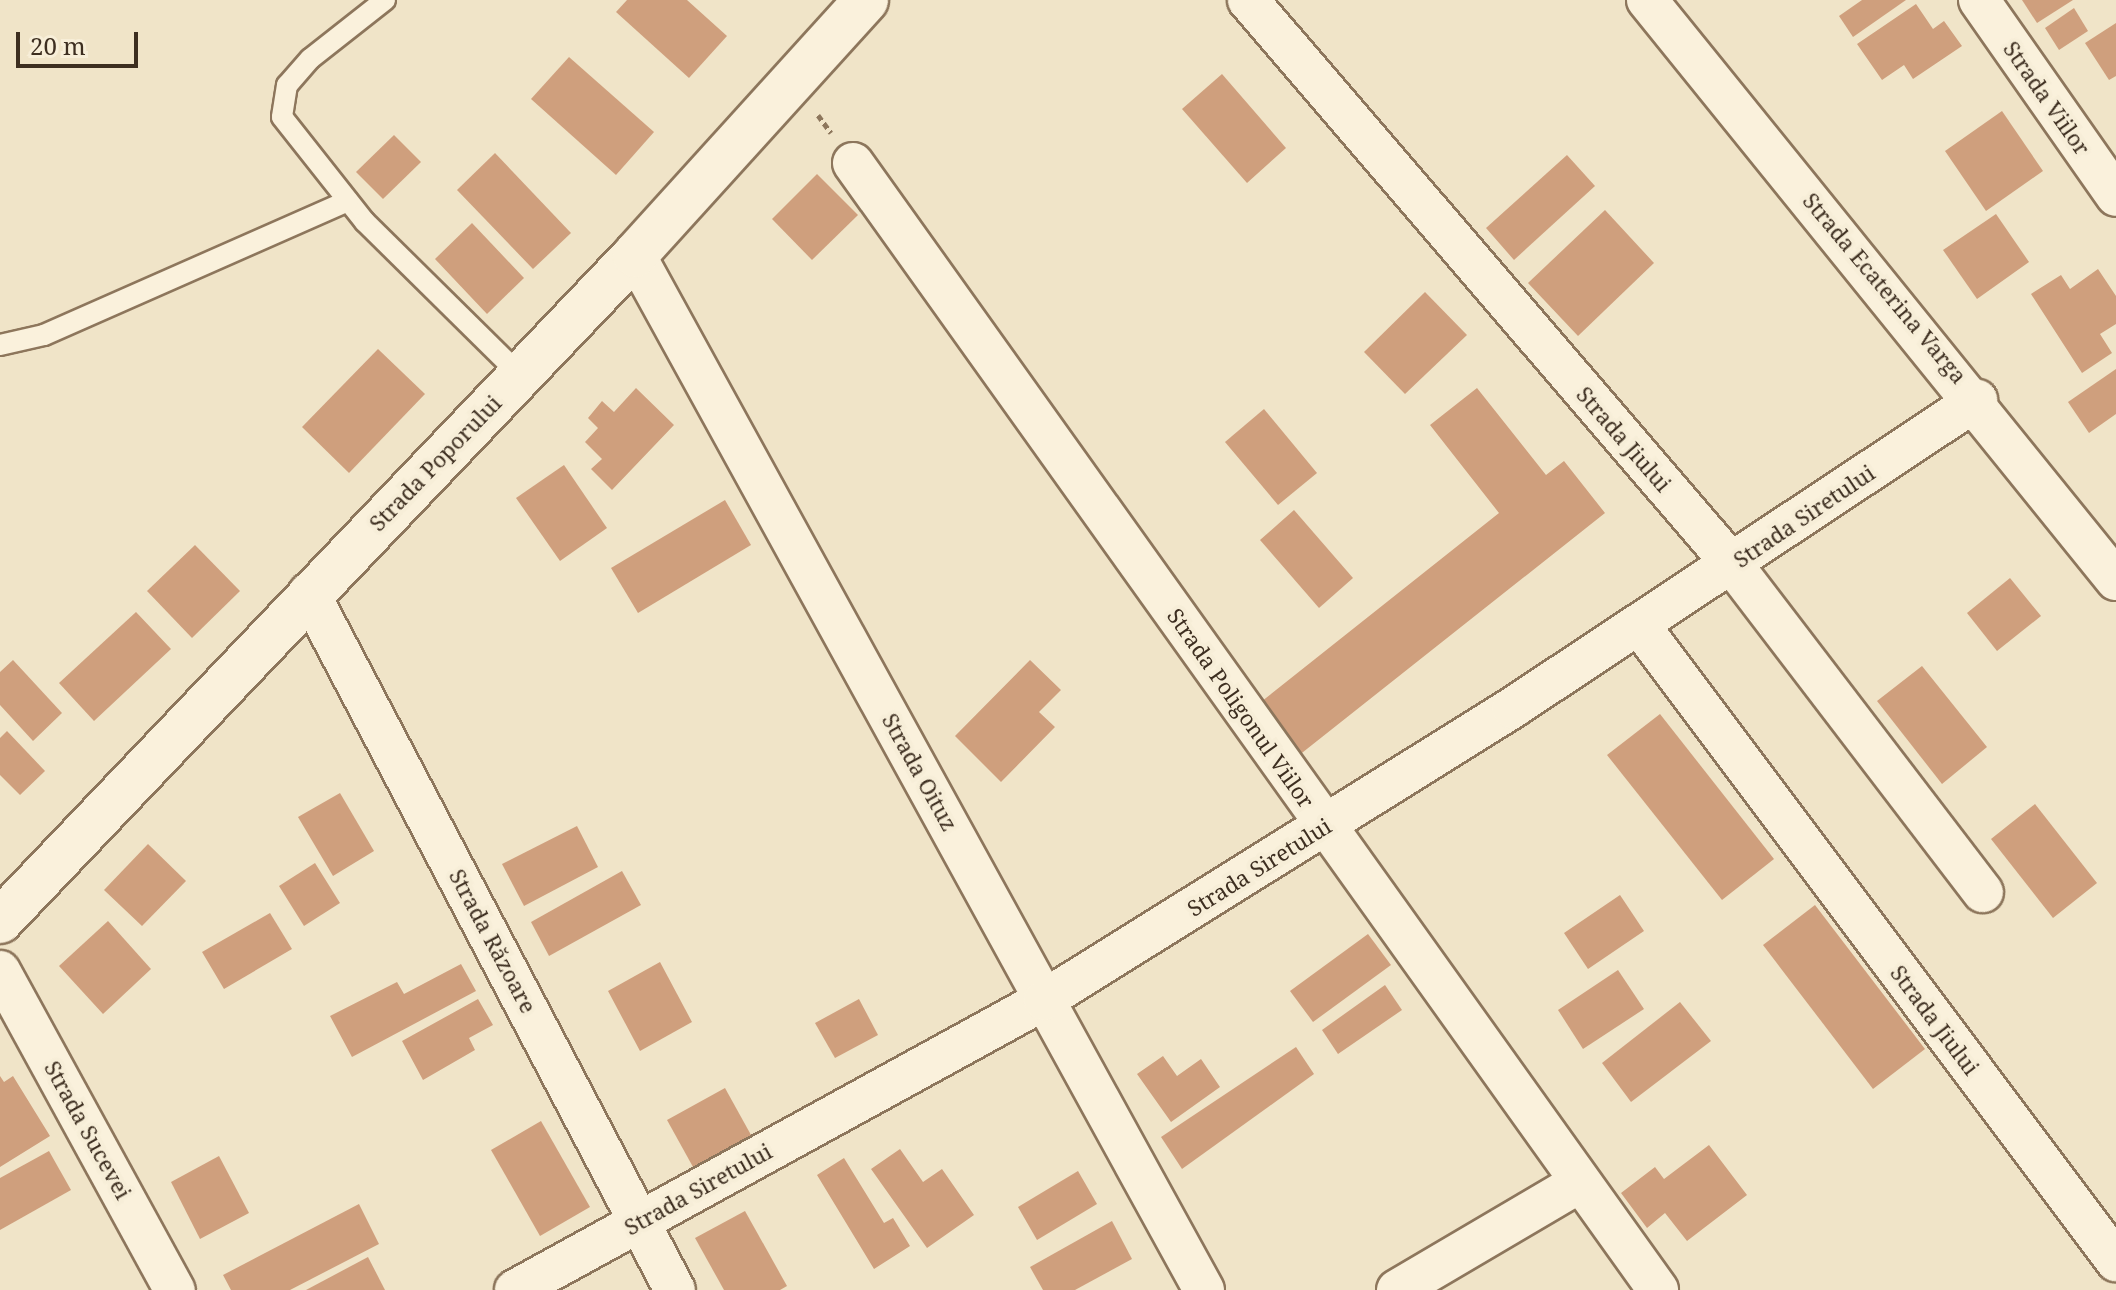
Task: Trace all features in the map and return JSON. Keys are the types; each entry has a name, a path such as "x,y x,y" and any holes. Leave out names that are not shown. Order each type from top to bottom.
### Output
{"street":[{"name":"Strada Poporului","path":"0,921 309,593 635,255 795,83 866,0"},
{"name":"Strada Jiului","path":"1248,0 1732,564 1983,892"},
{"name":"Strada Ecaterina Varga","path":"1647,0 1977,400 2116,580"},
{"name":"Strada Viilor","path":"1979,0 2116,196"},
{"name":"Strada Poligonul Viilor","path":"853,163 1658,1290"},
{"name":"Strada Oituz","path":"635,255 1204,1290"},
{"name":"Strada Siretului","path":"515,1290 1044,1000 1640,626 1977,400"},
{"name":"Strada Răzoare","path":"309,593 675,1290"},
{"name":"Strada Jiului","path":"1640,626 2116,1261"},
{"name":"Strada Sucevei","path":"0,971 175,1290"},
{"path":"1397,1290 1580,1182"}],"lane":[{"path":"385,0 287,85 282,117 348,201 520,375"},
{"path":"0,345 44,335 348,201"}],"path":[{"path":"795,83 853,163"}],"building":[{"path":"627,0 687,0 727,36 689,78 616,12"},
{"path":"1862,0 1906,0 1853,37 1839,16"},
{"path":"2022,0 2073,0 2037,23"},
{"path":"1916,4 1933,29 1944,21 1962,46 1913,79 1904,65 1882,80 1857,44"},
{"path":"2074,8 2088,31 2059,50 2045,28"},
{"path":"2116,23 2116,76 2109,80 2085,43"},
{"path":"569,57 654,132 616,175 531,99"},
{"path":"1222,74 1286,148 1247,183 1182,109"},
{"path":"2002,111 2043,171 1986,211 1945,151"},
{"path":"394,135 421,162 383,199 356,172"},
{"path":"495,153 571,233 533,269 457,190"},
{"path":"1567,155 1595,186 1514,260 1486,228"},
{"path":"817,174 858,215 812,260 772,219"},
{"path":"1605,210 1654,263 1578,336 1528,283"},
{"path":"1996,214 2029,262 1977,299 1943,250"},
{"path":"472,223 524,278 487,314 435,259"},
{"path":"2098,269 2116,296 2116,324 2100,334 2112,353 2082,373 2031,294 2061,275 2070,289"},
{"path":"1425,292 1467,335 1405,394 1364,352"},
{"path":"378,349 425,394 349,473 302,427"},
{"path":"2116,369 2116,414 2089,433 2068,402"},
{"path":"636,388 674,425 612,490 591,469 602,459 585,442 598,428 588,418 602,401 614,412"},
{"path":"1477,388 1546,475 1564,461 1605,513 1293,760 1252,709 1499,513 1430,425"},
{"path":"1264,409 1317,473 1278,505 1225,442"},
{"path":"564,465 607,528 560,561 516,498"},
{"path":"725,500 751,545 638,613 611,568"},
{"path":"1294,510 1353,578 1319,608 1260,540"},
{"path":"195,545 240,591 192,638 147,591"},
{"path":"2010,578 2041,616 1997,651 1967,613"},
{"path":"136,612 171,649 94,721 59,683"},
{"path":"13,660 62,713 33,741 0,705 0,672"},
{"path":"1030,660 1061,690 1039,712 1055,727 1001,782 955,736"},
{"path":"1922,666 1987,747 1942,784 1877,701"},
{"path":"1660,714 1774,859 1722,900 1607,755"},
{"path":"7,731 45,771 20,795 0,775 0,738"},
{"path":"340,793 374,851 333,876 298,817"},
{"path":"2035,804 2097,883 2053,918 1991,839"},
{"path":"577,826 598,867 524,906 502,864"},
{"path":"148,844 186,881 142,926 104,890"},
{"path":"315,863 340,903 304,926 279,886"},
{"path":"622,871 641,905 549,956 531,922"},
{"path":"1620,895 1644,931 1588,969 1564,933"},
{"path":"1815,905 1925,1049 1873,1089 1763,945"},
{"path":"270,913 292,949 224,989 202,952"},
{"path":"108,921 151,969 103,1014 59,966"},
{"path":"1368,934 1391,965 1313,1022 1290,991"},
{"path":"660,962 692,1022 640,1051 608,991"},
{"path":"461,964 476,991 352,1057 330,1016 397,982 404,994"},
{"path":"1618,970 1644,1009 1583,1049 1558,1010"},
{"path":"1385,985 1402,1010 1338,1054 1322,1030"},
{"path":"478,999 493,1025 469,1038 475,1050 423,1080 402,1041"},
{"path":"859,999 878,1035 835,1058 815,1023"},
{"path":"1680,1002 1711,1041 1631,1102 1602,1063"},
{"path":"1296,1047 1314,1074 1182,1169 1161,1137"},
{"path":"1163,1056 1177,1076 1201,1059 1220,1087 1171,1122 1137,1074"},
{"path":"0,1076 4,1082 13,1076 50,1136 0,1167"},
{"path":"725,1088 756,1144 698,1176 667,1120"},
{"path":"541,1121 590,1207 540,1236 491,1150"},
{"path":"1709,1145 1747,1195 1687,1241 1665,1213 1647,1228 1621,1193 1655,1167 1664,1179"},
{"path":"900,1149 923,1182 942,1169 974,1215 927,1248 871,1169"},
{"path":"49,1151 71,1190 0,1230 0,1178"},
{"path":"219,1156 249,1213 200,1239 171,1182"},
{"path":"844,1158 884,1223 893,1218 910,1246 874,1269 817,1175"},
{"path":"1078,1171 1097,1204 1037,1240 1018,1207"},
{"path":"359,1204 379,1244 290,1290 231,1290 223,1275"},
{"path":"745,1211 787,1286 780,1290 724,1290 695,1238"},
{"path":"1112,1221 1132,1259 1075,1290 1043,1290 1030,1267"},
{"path":"368,1257 385,1290 306,1290"}]}
